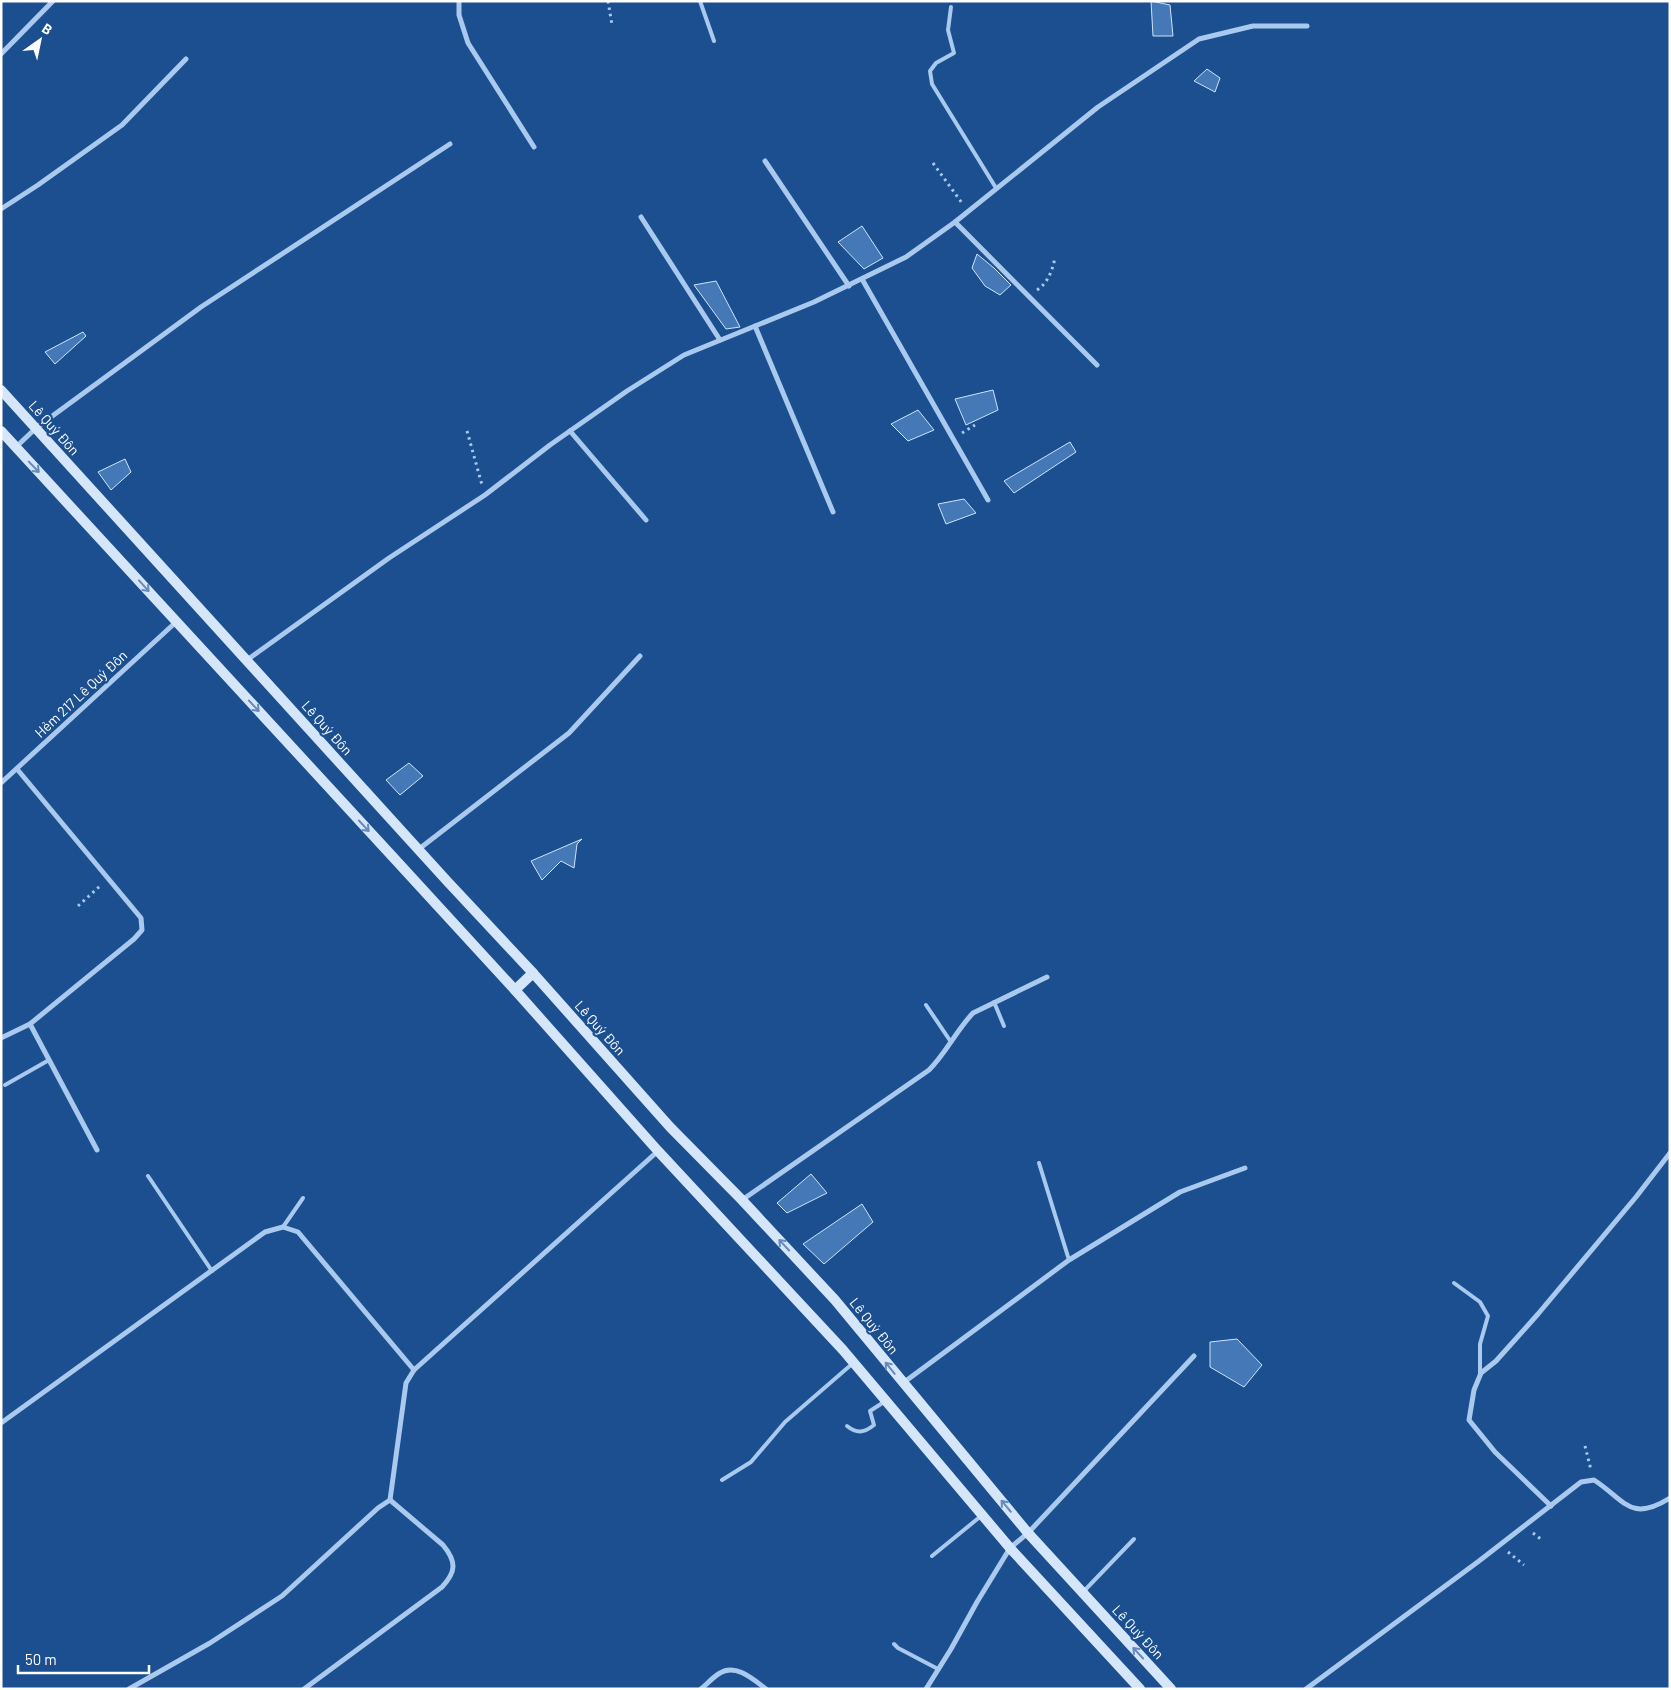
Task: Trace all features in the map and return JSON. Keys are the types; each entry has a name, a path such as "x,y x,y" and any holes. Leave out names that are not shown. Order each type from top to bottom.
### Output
{"main road":[{"name":"Lê Quý Đôn","path":"1,390 670,1127 742,1200 834,1300 1028,1533 1171,1689"},
{"path":"1,431 515,990 658,1151 854,1363 1010,1548 1140,1689"},
{"path":"515,990 532,973"}],"street":[{"path":"1,54 53,1"},
{"path":"459,1 459,15 468,43 534,147"},
{"path":"247,660 389,558 485,495 627,391 684,355 814,302 906,257 955,222 1098,106 1199,39 1253,26 1307,26"},
{"path":"1,210 122,125 186,60"},
{"path":"16,447 36,428 201,307 450,144"},
{"path":"765,161 849,286"},
{"path":"641,217 720,340"},
{"path":"955,222 1097,365"},
{"path":"862,279 988,500"},
{"path":"755,326 833,512"},
{"path":"570,431 646,520"},
{"name":"Hẻm 217 Lê Quý Đôn","path":"1,783 176,622"},
{"path":"419,849 569,733 640,656"},
{"path":"1,1038 30,1024 134,939 142,930 141,918 17,769"},
{"path":"742,1200 929,1070 938,1061 973,1013 1047,977"},
{"path":"30,1024 97,1150"},
{"path":"129,1689 210,1644 282,1596 378,1508 390,1500 406,1383 414,1370 658,1151"},
{"path":"1551,1506 1494,1452 1469,1420 1474,1390 1482,1373 1496,1361 1544,1306 1636,1196 1670,1152"},
{"path":"903,1383 1069,1260 1180,1192 1245,1168"},
{"path":"1,1424 265,1232 283,1227 298,1232 414,1370"},
{"path":"926,1689 951,1649 976,1602 1010,1548 1028,1533 1194,1356"},
{"path":"1306,1689 1499,1546 1581,1482 1594,1480 1628,1507 1642,1510 1658,1505 1670,1498"},
{"path":"304,1689 442,1587 451,1577 454,1570 449,1553 443,1545 390,1500"},
{"path":"701,1689 721,1672 733,1669 766,1689"}],"lane":[{"path":"700,1 714,41"},
{"path":"951,7 948,30 954,52 936,63 930,71 932,84 996,188"},
{"path":"994,1002 1004,1026"},
{"path":"926,1005 951,1042"},
{"path":"5,1085 49,1060"},
{"path":"1039,1163 1069,1260"},
{"path":"148,1176 212,1271"},
{"path":"283,1227 303,1198"},
{"path":"1454,1283 1480,1302 1488,1316 1480,1344 1480,1377"},
{"path":"722,1480 751,1462 785,1422 854,1363"},
{"path":"847,1426 854,1431 861,1432 874,1425 870,1411 886,1400"},
{"path":"932,1556 982,1514"},
{"path":"1082,1592 1134,1539"},
{"path":"894,1644 938,1670"}],"path":[{"path":"608,1 612,25"},
{"path":"933,163 968,211"},
{"path":"1028,296 1042,286 1049,277 1055,258"},
{"path":"467,431 485,495"},
{"path":"78,906 108,879"},
{"path":"1585,1446 1594,1480"},
{"path":"1499,1546 1524,1566"}],"building":[{"path":"1151,1 1170,5 1173,36 1153,36"},
{"path":"1207,69 1220,78 1215,92 1194,81"},
{"path":"862,226 883,258 864,269 838,242"},
{"path":"977,254 1011,285 1000,295 985,286 972,268"},
{"path":"716,281 740,327 726,329 694,285"},
{"path":"83,332 86,336 55,364 45,352"},
{"path":"993,390 998,410 966,425 955,399"},
{"path":"918,410 934,430 908,441 891,424"},
{"path":"1070,442 1076,452 1014,493 1004,481"},
{"path":"125,459 131,472 111,490 98,472"},
{"path":"964,499 976,513 946,524 938,504"},
{"path":"409,763 423,776 400,795 386,780"},
{"path":"582,839 577,844 574,868 561,861 542,880 531,861"},
{"path":"811,1174 827,1193 787,1213 777,1203"},
{"path":"862,1204 873,1222 824,1264 803,1244"},
{"path":"1237,1339 1262,1365 1244,1387 1210,1367 1210,1342"}]}
